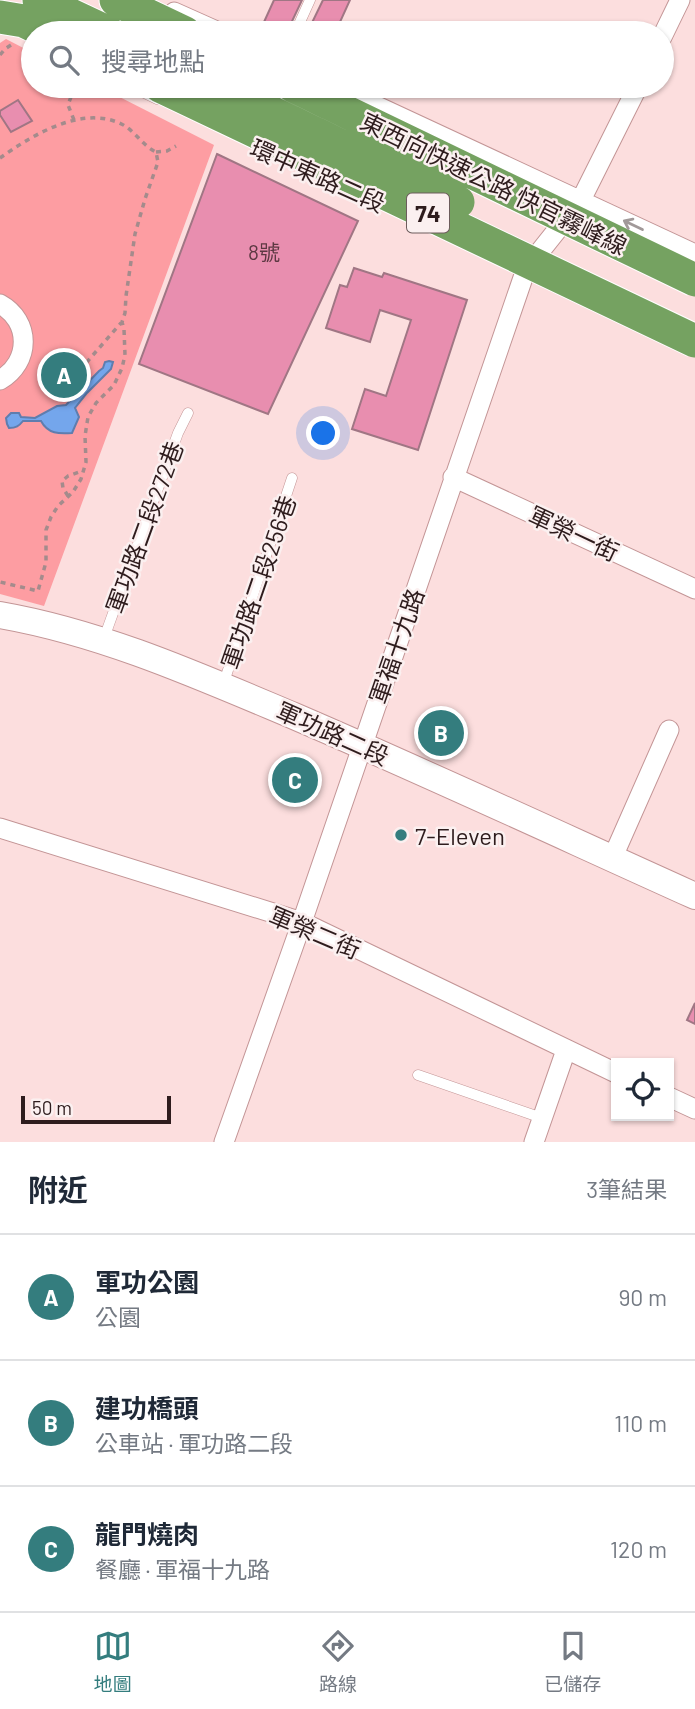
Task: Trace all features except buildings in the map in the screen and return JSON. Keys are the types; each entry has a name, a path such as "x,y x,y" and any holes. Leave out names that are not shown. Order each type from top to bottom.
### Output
{"highway":[{"path":"39,0 84,21"},
{"path":"116,0 160,21"},
{"path":"0,17 24,21"},
{"name":"74","path":"169,98 695,341"},
{"name":"東西向快速公路 快官霧峰線","path":"242,98 695,316"},
{"name":"東西向快速公路 快官霧峰線","path":"318,98 695,280"}],"main road":[{"name":"軍功路二段","path":"0,615 32,621 138,652 223,686 362,745 695,896"}],"street":[{"path":"149,0 195,21"},
{"path":"670,21 680,0"},
{"path":"0,17 29,11 50,21"},
{"name":"環中東路二段","path":"214,98 695,327"},
{"path":"360,98 695,254"},
{"name":"軍福十九路","path":"224,1142 526,269 581,200 632,98"},
{"path":"0,303 11,311 18,321 24,341 19,362 0,380"},
{"name":"軍榮一街","path":"453,477 695,589"},
{"path":"612,859 669,730"},
{"name":"軍榮二街","path":"0,828 302,922 611,1071"},
{"path":"534,1142 566,1050"},
{"path":"674,1099 695,1109"}],"lane":[{"path":"300,21 310,0"},
{"path":"0,17 21,30"},
{"name":"環中東路二段","path":"387,206 526,269 635,324"},
{"name":"軍功路二段272巷","path":"103,642 178,433 188,412"},
{"name":"軍功路二段256巷","path":"223,686 292,478"},
{"path":"418,1074 542,1118"}],"path":[{"path":"71,98 68,105 74,120"},
{"path":"0,158 47,129 74,120 98,118 116,121 128,128 156,152 167,151 176,146"},
{"path":"44,389 86,363 122,322 135,234 158,162 156,152"},
{"path":"0,582 38,591 46,562 46,530 51,517 82,479 86,462 85,436 88,417 96,403 114,385 122,368 125,355 122,322"},
{"path":"68,496 62,481 82,471"}],"shaded area":[{"path":"6,39 21,47 21,98 122,98 214,145 44,606 0,594 0,43"}],"water":[{"path":"105,362 113,362 111,369 75,408 79,417 72,433 54,432 47,429 41,421 23,421 9,428 6,418 11,413 35,418 57,406 66,405 103,368"}],"place":[{"name":"軍功公園","path":"64,375"},
{"name":"建功橋頭","path":"441,733"},
{"name":"龍門燒肉","path":"295,780"},
{"name":"7-Eleven","path":"401,835"}]}
